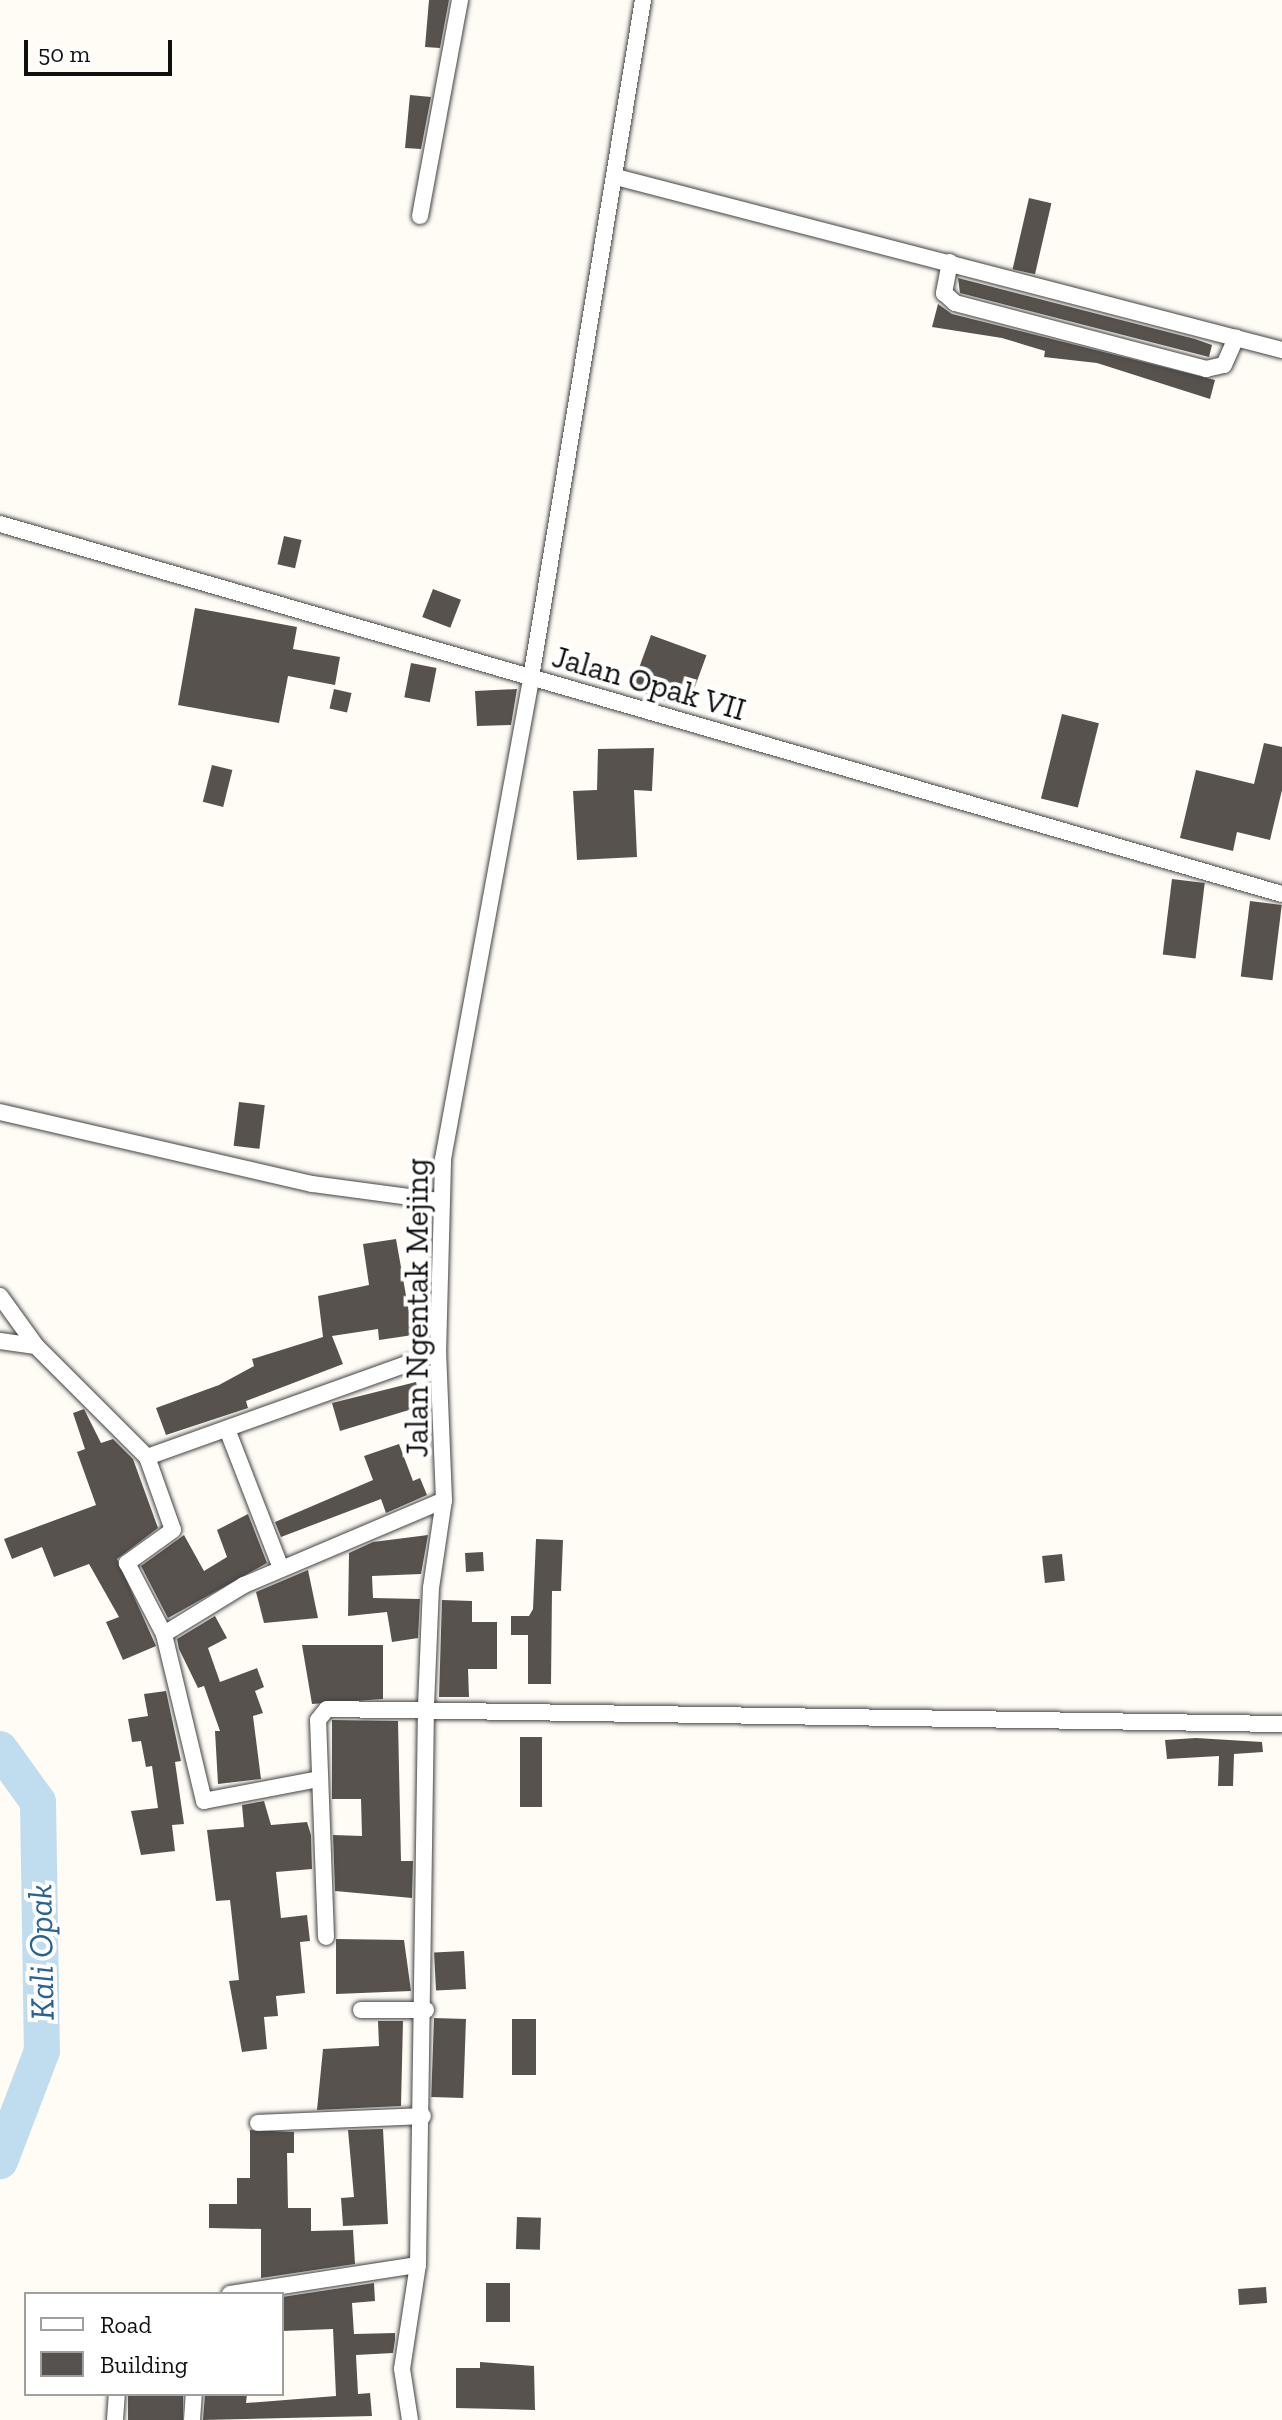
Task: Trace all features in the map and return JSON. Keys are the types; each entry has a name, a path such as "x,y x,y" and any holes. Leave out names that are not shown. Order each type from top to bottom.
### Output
{"street":[{"path":"420,216 460,0"},
{"name":"Jalan Ngentak Mejing","path":"410,2420 402,2369 418,2265 426,2010 426,1706 431,1588 444,1500 438,1353 440,1201 456,1074 531,678 643,0"},
{"path":"616,177 1282,350"},
{"path":"950,262 944,293 955,303 1206,369 1224,365 1236,338"},
{"name":"Jalan Opak VII","path":"0,524 1282,894"},
{"path":"0,1112 312,1184 440,1201"},
{"path":"0,1296 36,1346 147,1457 173,1530 127,1563 164,1634 204,1801 319,1779"},
{"path":"0,1341 36,1346"},
{"path":"147,1457 438,1353"},
{"path":"227,1429 281,1568"},
{"path":"164,1634 281,1568 444,1500"},
{"path":"326,1937 318,1720 324,1710 426,1706 1282,1724"},
{"path":"361,2010 426,2010"},
{"path":"258,2123 423,2116"},
{"path":"243,2292 418,2265"},
{"path":"115,2420 117,2396"},
{"path":"192,2420 194,2396"}],"building":[{"path":"429,0 449,0 440,48 425,47"},
{"path":"410,95 431,97 421,149 405,148"},
{"path":"1029,198 1051,203 1035,274 1013,269"},
{"path":"958,278 1195,339 1212,345 1209,357 960,293"},
{"path":"938,304 952,314 1215,380 1210,399 1097,363 1044,357 1045,351 1002,338 932,327"},
{"path":"284,536 302,540 295,568 277,564"},
{"path":"433,589 461,600 450,628 422,617"},
{"path":"195,608 297,627 293,649 340,657 335,685 288,676 279,723 178,705"},
{"path":"651,635 706,655 687,709 632,689"},
{"path":"411,663 437,668 430,702 404,697"},
{"path":"334,689 352,693 347,713 330,708"},
{"path":"517,689 511,725 477,726 475,691"},
{"path":"1062,714 1099,723 1078,808 1041,798"},
{"path":"1264,743 1282,747 1282,790 1270,840 1237,832 1233,851 1180,838 1196,770 1254,784"},
{"path":"654,748 652,791 634,790 637,857 577,860 573,791 597,790 598,749"},
{"path":"212,765 232,770 223,807 203,802"},
{"path":"1172,879 1205,883 1195,958 1163,954"},
{"path":"1250,901 1282,905 1272,980 1241,976"},
{"path":"239,1102 265,1105 259,1149 234,1146"},
{"path":"396,1239 413,1335 379,1340 378,1329 332,1336 343,1364 246,1401 248,1408 166,1435 156,1408 219,1385 254,1366 252,1359 323,1337 318,1296 369,1285 363,1244"},
{"path":"416,1382 422,1406 340,1431 332,1403"},
{"path":"84,1409 101,1443 113,1439 133,1459 158,1528 117,1559 156,1646 123,1660 106,1622 119,1617 89,1564 54,1577 42,1547 12,1559 4,1539 96,1505 77,1452 85,1449 73,1413"},
{"path":"399,1444 413,1481 420,1478 427,1495 386,1513 381,1499 281,1537 275,1522 373,1480 364,1456"},
{"path":"248,1514 267,1563 168,1618 141,1566 184,1535 204,1571 227,1557 217,1530"},
{"path":"428,1535 421,1574 372,1576 373,1598 420,1599 418,1638 392,1642 387,1612 348,1616 349,1553 373,1542"},
{"path":"536,1539 563,1540 561,1591 552,1591 551,1684 528,1684 528,1635 511,1635 511,1616 529,1616 533,1609"},
{"path":"483,1552 484,1571 466,1572 465,1553"},
{"path":"1062,1554 1065,1581 1045,1583 1042,1556"},
{"path":"308,1570 318,1618 264,1623 256,1592"},
{"path":"442,1600 472,1601 472,1622 497,1622 497,1669 468,1669 469,1697 439,1697"},
{"path":"215,1616 227,1638 208,1648 220,1682 257,1668 264,1687 255,1691 263,1713 253,1716 261,1779 218,1784 215,1731 220,1731 204,1686 198,1688 179,1649 177,1639"},
{"path":"302,1645 383,1645 383,1699 312,1704"},
{"path":"166,1691 181,1761 175,1762 184,1824 172,1825 175,1851 141,1855 131,1811 158,1808 152,1766 146,1767 141,1741 132,1742 128,1719 148,1716 144,1694"},
{"path":"332,1720 398,1721 401,1861 413,1861 412,1898 335,1891 333,1835 362,1836 361,1799 332,1799"},
{"path":"520,1737 542,1737 542,1807 520,1807"},
{"path":"1196,1738 1262,1742 1263,1752 1234,1754 1233,1786 1218,1786 1219,1756 1167,1759 1165,1740"},
{"path":"264,1801 271,1825 307,1822 311,1835 312,1869 276,1872 281,1918 307,1915 310,1941 300,1942 305,1993 276,1996 278,2016 264,2017 267,2049 242,2052 229,1981 239,1980 230,1900 216,1901 207,1830 244,1827 242,1805"},
{"path":"336,1939 404,1940 411,1991 336,1994"},
{"path":"464,1951 466,1989 436,1991 434,1953"},
{"path":"434,2018 466,2019 463,2098 431,2097"},
{"path":"512,2019 536,2019 536,2075 512,2075"},
{"path":"378,2021 403,2021 401,2106 317,2110 323,2049 379,2046"},
{"path":"383,2129 388,2224 343,2226 341,2198 354,2197 348,2130"},
{"path":"250,2130 294,2132 294,2153 287,2153 288,2208 311,2208 311,2231 353,2230 355,2264 261,2278 261,2229 209,2228 209,2204 237,2204 237,2178 250,2178"},
{"path":"517,2217 541,2218 540,2250 516,2249"},
{"path":"374,2283 375,2301 352,2303 354,2334 395,2333 395,2340 393,2353 356,2355 358,2394 370,2393 372,2416 203,2420 205,2396 247,2396 246,2403 336,2396 333,2329 284,2331 284,2297"},
{"path":"486,2283 510,2283 510,2322 486,2322"},
{"path":"1266,2287 1267,2303 1239,2305 1238,2289"},
{"path":"480,2362 534,2366 535,2410 456,2408 456,2368 480,2368"},
{"path":"128,2396 183,2396 183,2420 128,2420"}],"waterway":[{"name":"Kali Opak","path":"0,1749 38,1802 42,2051 0,2161"}]}
